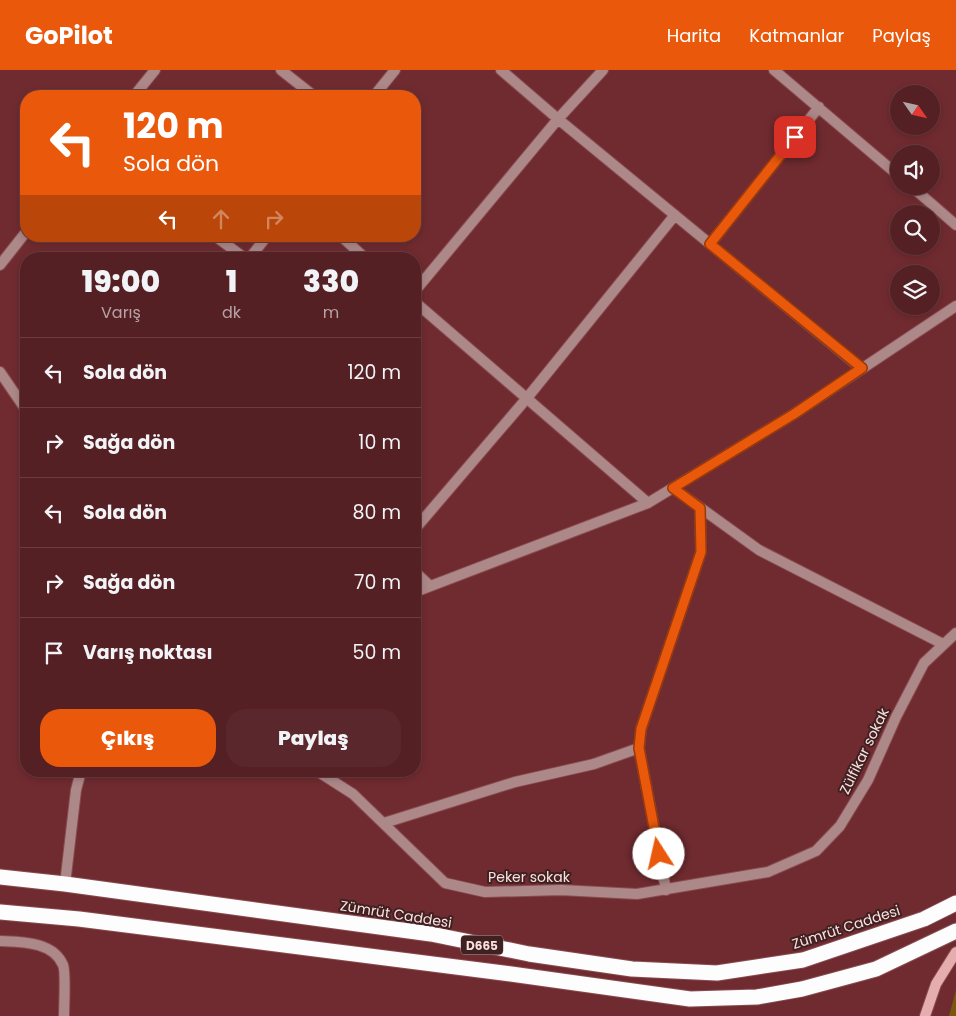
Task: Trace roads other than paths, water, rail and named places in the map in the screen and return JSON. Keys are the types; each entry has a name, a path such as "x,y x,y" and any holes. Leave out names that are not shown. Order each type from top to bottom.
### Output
{"highway":[{"name":"Zümrüt Caddesi","path":"0,877 66,884 431,934 529,954 632,969 717,973 803,960 924,919 956,903"},
{"name":"D665","path":"0,912 79,919 511,974 690,999 757,998 802,990 876,969 956,931"}],"street":[{"path":"139,90 154,70"},
{"path":"281,70 306,90"},
{"path":"379,90 395,70"},
{"path":"501,70 558,119 862,368"},
{"path":"421,284 558,119 603,70"},
{"path":"774,70 890,168"},
{"path":"710,244 819,107"},
{"path":"921,195 956,225"},
{"path":"421,522 527,398 675,215"},
{"path":"0,264 20,239"},
{"path":"223,242 237,252"},
{"path":"254,252 262,242"},
{"path":"348,242 358,252"},
{"path":"421,590 648,502 794,414 956,306"},
{"path":"421,307 648,502"},
{"path":"0,372 20,401"},
{"path":"673,488 759,550 943,644"},
{"path":"666,890 639,748 641,729 701,552 700,508"},
{"path":"421,578 430,586"},
{"name":"Zülfikar sokak","path":"666,890 768,872 816,850 840,826 868,780 896,717 924,663 956,633"},
{"path":"384,823 515,782 594,764 639,748"},
{"path":"66,884 76,790 79,777"},
{"name":"Peker sokak","path":"326,777 353,794 444,883 485,892 561,890 637,894 666,890"},
{"path":"0,940 31,942 52,951 63,965 64,1016"},
{"path":"924,1016 936,984 956,952"}]}
